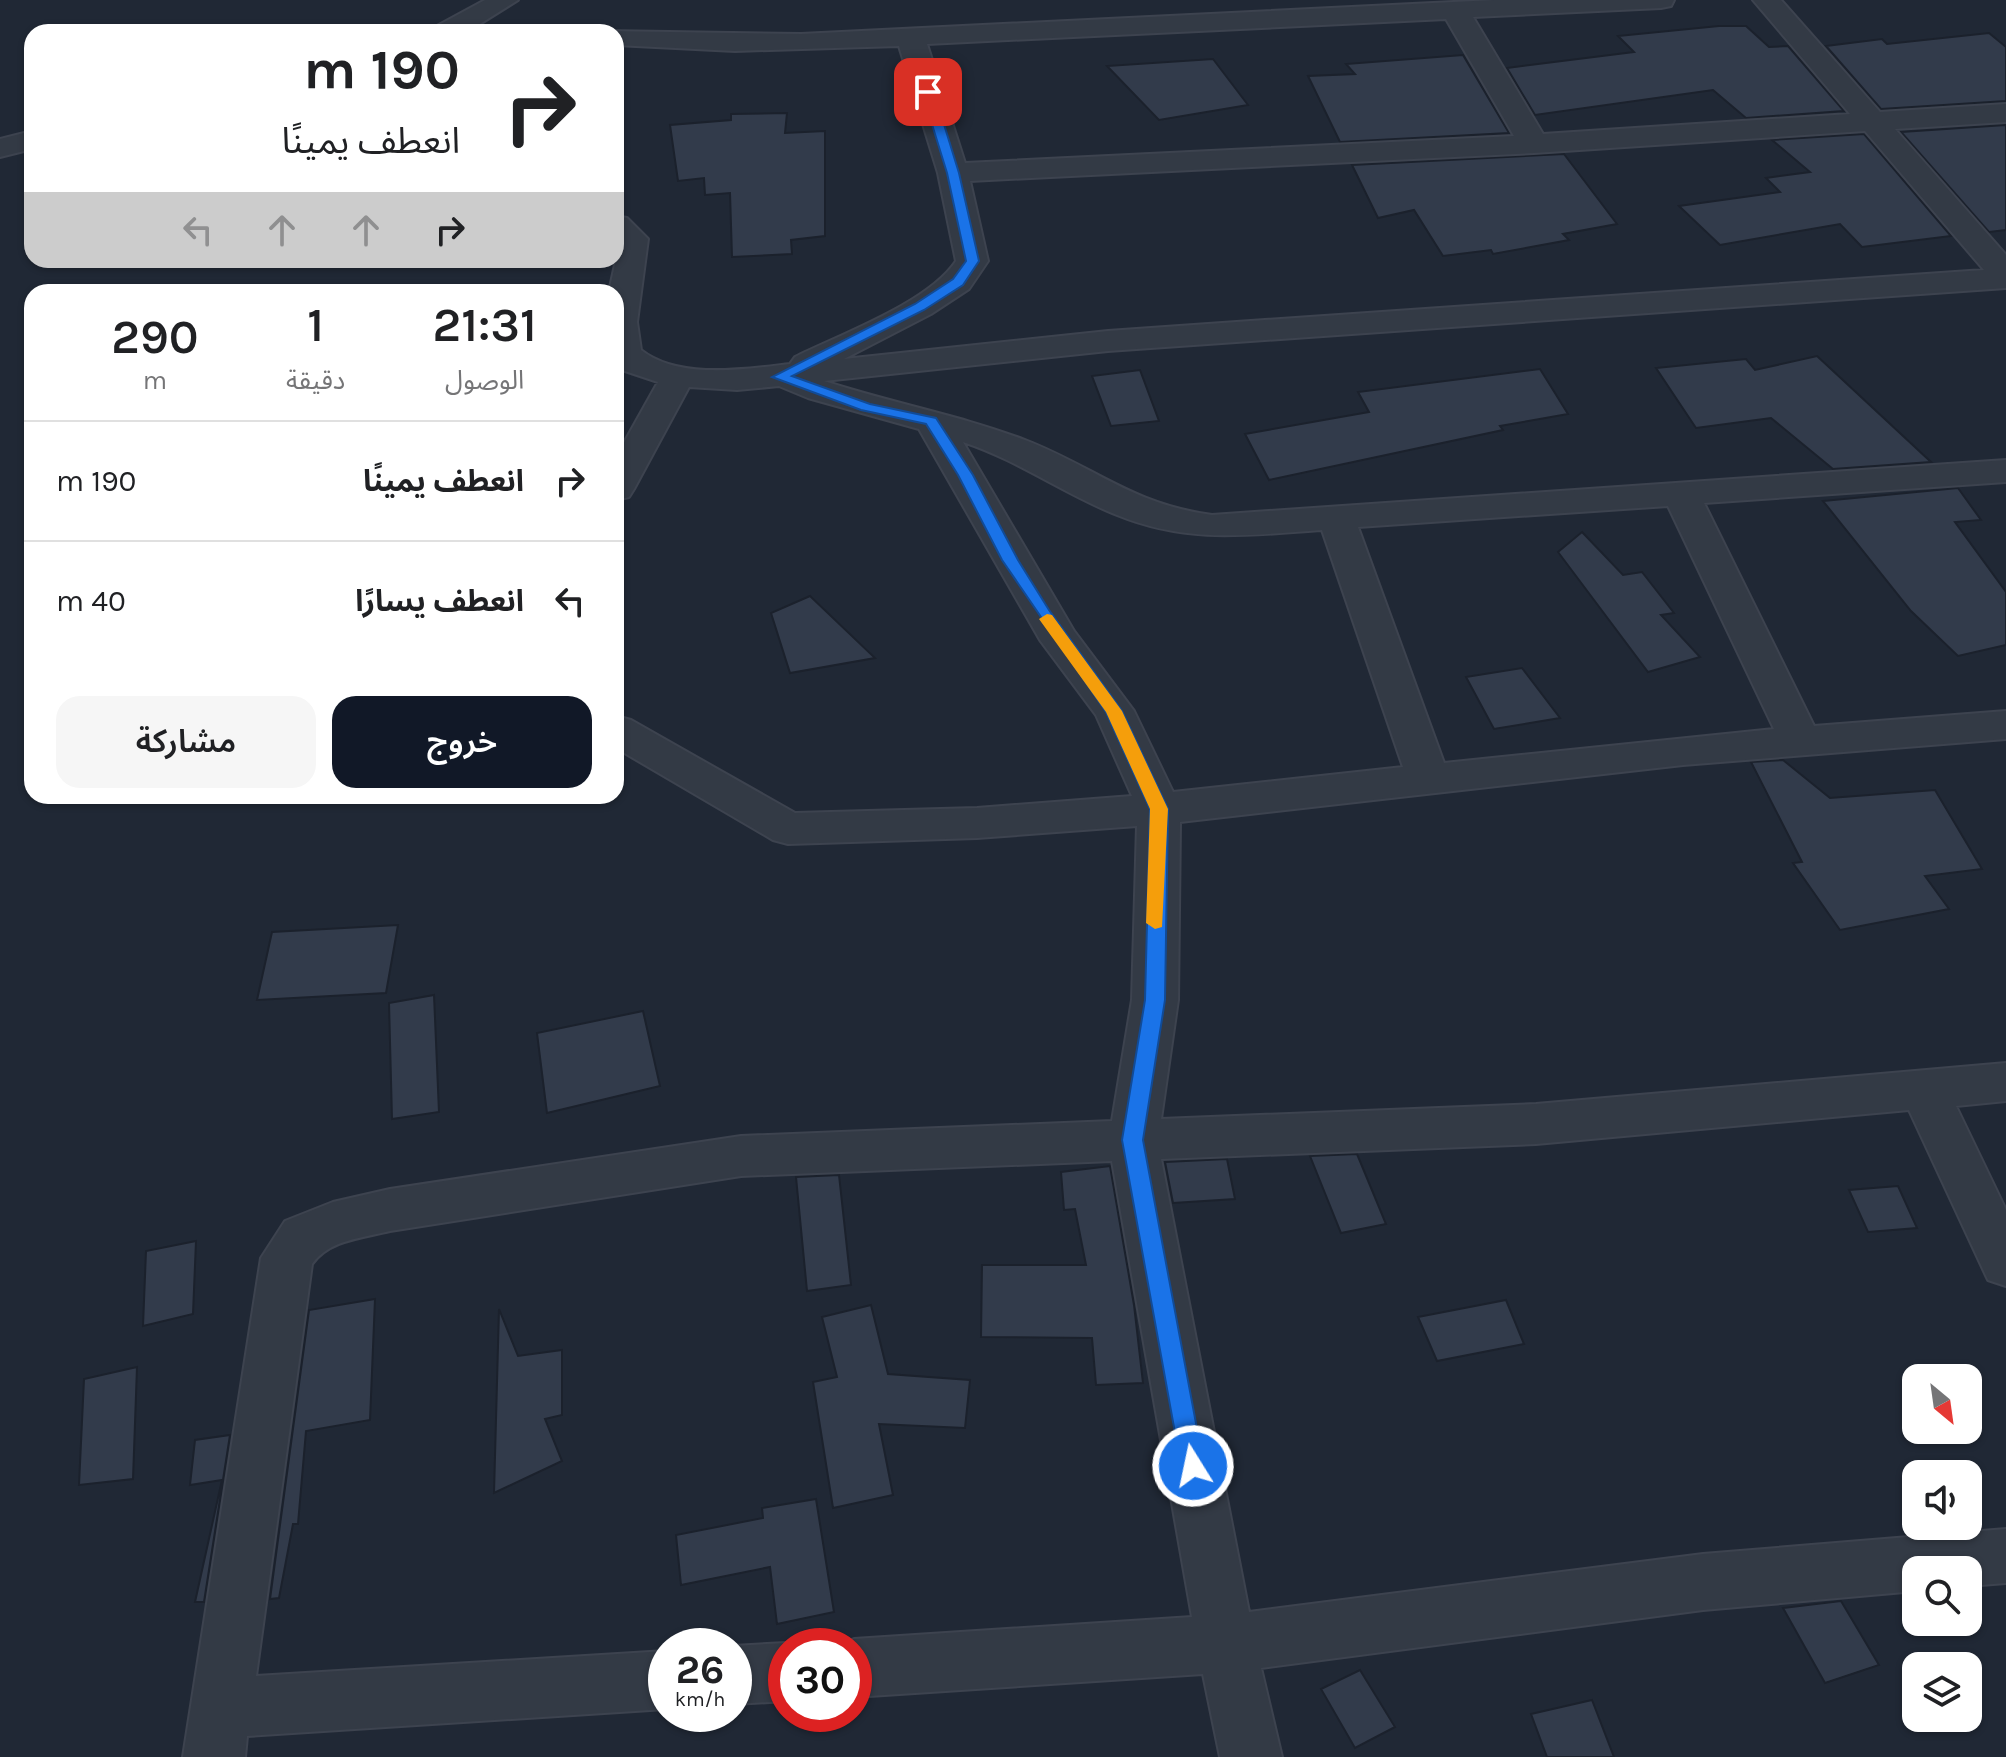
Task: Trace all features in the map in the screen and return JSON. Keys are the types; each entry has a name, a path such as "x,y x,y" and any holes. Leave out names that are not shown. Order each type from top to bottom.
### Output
{"street":[{"path":"462,24 505,0"},
{"path":"624,37 735,43 911,38 1661,0"},
{"path":"1766,0 2006,276"},
{"path":"1455,10 1534,144"},
{"path":"779,377 919,307 958,282 972,261 953,173 911,38"},
{"path":"953,173 1534,144 2006,113"},
{"path":"0,148 24,142"},
{"path":"0,171 24,168"},
{"path":"624,232 632,239 624,310"},
{"path":"624,351 629,359 648,369 737,380 1108,341 2006,276"},
{"path":"624,475 679,375"},
{"path":"779,377 867,407 931,421 1016,449 1118,502 1182,523 1212,526 1682,496 2006,471"},
{"path":"931,421 966,475 1035,600 1114,711 1159,809 1155,1000 1133,1140 1226,1644 1251,1757"},
{"path":"1682,496 1801,742"},
{"path":"1336,518 1428,778"},
{"path":"624,735 788,829 977,823 1159,809 1428,778 2006,725"},
{"path":"648,1682 219,1733 278,1304 287,1258 303,1236 333,1223 390,1210 741,1156 1536,1124 2006,1082"},
{"path":"1924,1090 2006,1264"},
{"path":"872,1667 1226,1644 1703,1582 2006,1556"}],"building":[{"path":"1746,26 1769,47 1788,46 1844,111 1746,118 1713,90 1535,115 1507,68 1634,52 1618,36"},
{"path":"1989,33 2006,47 2006,101 1881,109 1826,46 1882,39 1887,44"},
{"path":"1463,55 1509,133 1340,142 1308,76 1355,74 1346,64"},
{"path":"1213,59 1248,105 1159,120 1107,66"},
{"path":"787,113 785,133 825,131 825,236 791,240 792,254 732,257 730,193 705,195 704,178 678,181 670,125 731,120 731,114"},
{"path":"2006,125 2006,230 1989,232 1901,132"},
{"path":"1864,134 1951,236 1862,247 1840,224 1720,245 1679,206 1780,192 1766,178 1810,172 1772,140"},
{"path":"1564,154 1617,224 1563,234 1569,240 1493,254 1491,250 1443,256 1414,210 1378,218 1352,165"},
{"path":"1817,356 1931,462 1833,469 1771,418 1696,428 1656,368 1746,359 1755,370"},
{"path":"1540,369 1568,414 1500,426 1503,430 1269,480 1245,434 1369,412 1358,392"},
{"path":"1140,370 1159,421 1111,426 1092,376"},
{"path":"1958,488 1981,520 1955,522 2006,592 2006,645 1958,656 1911,611 1823,501"},
{"path":"1582,532 1623,575 1642,572 1674,613 1661,615 1700,657 1648,672 1558,552"},
{"path":"810,596 875,658 790,673 771,613"},
{"path":"1522,668 1560,718 1494,729 1466,677"},
{"path":"1783,760 1830,798 1935,790 1982,869 1925,876 1949,909 1840,930 1793,863 1802,862 1751,762"},
{"path":"398,925 386,993 257,1000 272,932"},
{"path":"434,995 439,1112 392,1119 389,1003"},
{"path":"643,1011 660,1086 547,1113 537,1033"},
{"path":"1357,1154 1386,1224 1341,1233 1310,1156"},
{"path":"1227,1159 1235,1199 1173,1203 1165,1162"},
{"path":"1110,1166 1134,1305 1143,1383 1096,1385 1092,1338 981,1337 982,1265 1086,1265 1075,1209 1064,1210 1061,1172"},
{"path":"839,1175 851,1285 807,1291 796,1177"},
{"path":"1898,1186 1917,1228 1868,1232 1849,1190"},
{"path":"196,1241 193,1314 143,1326 146,1251"},
{"path":"375,1299 370,1420 306,1431 298,1524 293,1524 279,1598 270,1599 309,1310"},
{"path":"1506,1300 1524,1344 1437,1361 1418,1317"},
{"path":"871,1305 888,1374 970,1380 965,1428 879,1424 893,1495 833,1508 813,1382 837,1377 822,1317"},
{"path":"499,1309 518,1356 562,1350 562,1415 545,1419 562,1461 494,1493"},
{"path":"137,1367 133,1479 79,1485 84,1379"},
{"path":"230,1435 204,1602 195,1602 222,1480 190,1485 195,1440"},
{"path":"816,1499 834,1612 777,1624 770,1567 681,1585 676,1535 763,1518 762,1508"},
{"path":"1841,1601 1879,1665 1825,1683 1783,1608"},
{"path":"1360,1670 1395,1727 1355,1748 1321,1689"},
{"path":"1592,1700 1614,1757 1547,1757 1531,1714"}],"slow traffic":[{"path":"1047,619 1114,711 1159,809 1155,923"}],"route":[{"path":"928,92 953,173 971,244 972,261 958,282 919,307 779,377 867,407 931,421 966,475 1010,560 1060,640 1114,711 1159,809 1155,1000 1133,1140 1193,1466"}]}
